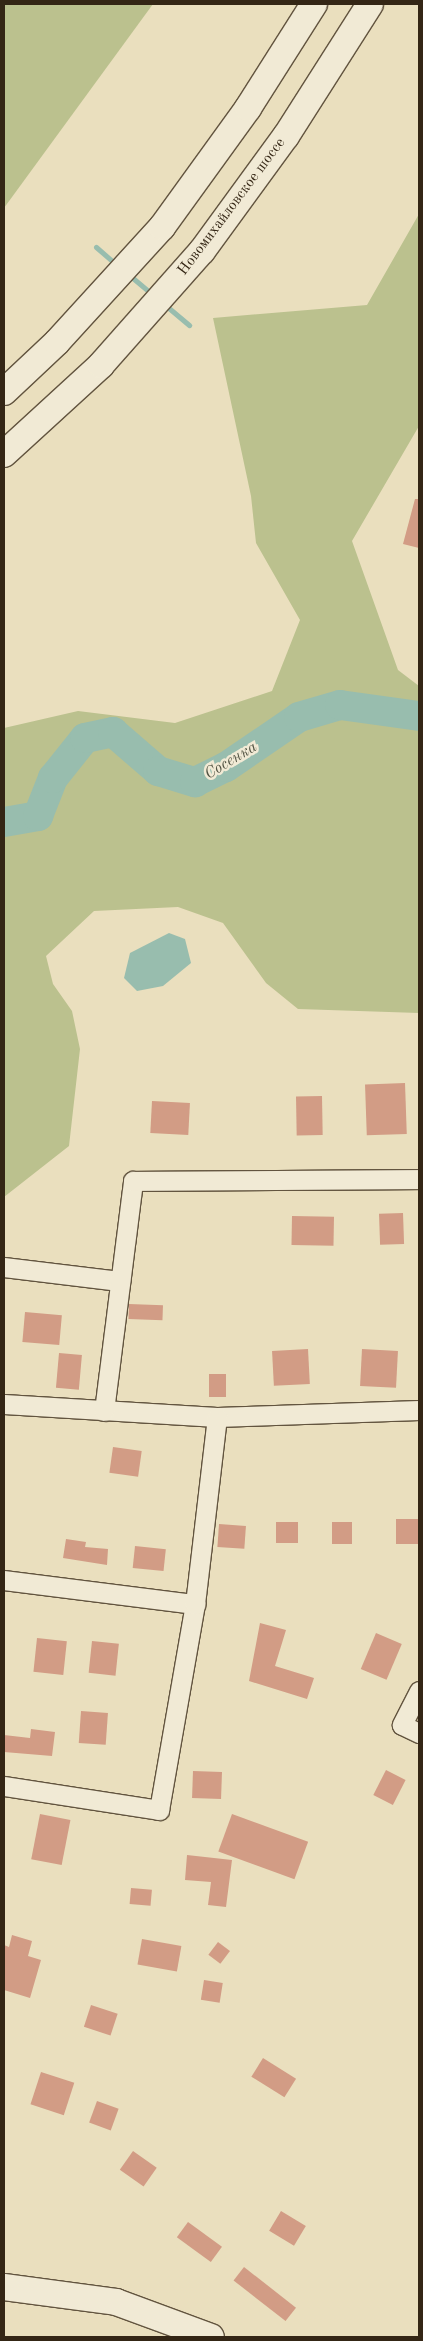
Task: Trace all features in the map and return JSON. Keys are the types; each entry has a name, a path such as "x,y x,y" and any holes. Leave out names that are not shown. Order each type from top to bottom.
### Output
{"main road":[{"path":"4,392 57,342 162,227 248,108 314,4"},
{"name":"Новомихайловское шоссе","path":"4,454 101,365 202,252 286,136 370,4"},
{"path":"4,2287 116,2302 211,2337"}],"street":[{"path":"104,1411 133,1181 419,1179"},
{"path":"4,1267 120,1281"},
{"path":"4,1404 216,1417 419,1410"},
{"path":"4,1786 159,1810 195,1604 216,1417"},
{"path":"4,1580 195,1604"},
{"path":"419,1691 402,1725 419,1734"}],"green space":[{"path":"4,4 153,4 4,208"},
{"path":"419,214 419,426 352,541 398,670 419,686 419,1013 298,1009 266,983 223,923 178,907 94,911 46,956 53,984 72,1011 80,1049 69,1146 4,1197 4,728 78,711 175,723 272,691 300,620 256,543 251,496 213,318 367,305"}],"shaded area":[{"path":"169,933 185,939 191,963 163,986 137,991 124,978 130,953"}],"building":[{"path":"415,499 419,499 419,548 403,544"},
{"path":"405,1083 407,1134 367,1135 365,1084"},
{"path":"296,1096 322,1096 323,1135 297,1135"},
{"path":"152,1101 190,1103 188,1135 150,1133"},
{"path":"403,1213 404,1244 380,1245 379,1214"},
{"path":"292,1216 334,1217 333,1246 291,1245"},
{"path":"129,1304 163,1305 162,1320 128,1319"},
{"path":"25,1312 62,1315 59,1345 22,1342"},
{"path":"308,1349 310,1384 274,1386 272,1351"},
{"path":"362,1349 398,1351 396,1388 360,1386"},
{"path":"59,1353 82,1355 79,1390 56,1388"},
{"path":"209,1374 226,1374 226,1397 209,1397"},
{"path":"113,1447 142,1451 138,1477 109,1473"},
{"path":"396,1519 419,1519 419,1544 396,1544"},
{"path":"276,1522 298,1522 298,1543 276,1543"},
{"path":"332,1522 352,1522 352,1544 332,1544"},
{"path":"219,1524 246,1526 244,1549 217,1547"},
{"path":"66,1539 86,1542 85,1547 108,1549 107,1565 63,1558"},
{"path":"135,1546 166,1549 164,1571 133,1568"},
{"path":"260,1623 286,1630 275,1666 314,1678 307,1699 249,1681"},
{"path":"376,1633 402,1644 387,1680 361,1669"},
{"path":"37,1638 67,1641 63,1675 33,1672"},
{"path":"92,1641 119,1644 116,1676 89,1673"},
{"path":"81,1711 108,1713 106,1745 79,1743"},
{"path":"31,1729 55,1732 52,1756 4,1752 4,1735 30,1738"},
{"path":"386,1770 406,1780 393,1805 373,1795"},
{"path":"193,1771 222,1772 221,1799 192,1798"},
{"path":"40,1814 70,1820 62,1865 31,1859"},
{"path":"232,1814 308,1842 294,1879 218,1852"},
{"path":"187,1855 232,1860 226,1907 208,1905 211,1882 185,1880"},
{"path":"131,1888 152,1890 151,1906 130,1904"},
{"path":"12,1935 32,1941 28,1956 41,1960 30,1998 4,1990 4,1945 9,1947"},
{"path":"142,1939 181,1946 177,1972 137,1965"},
{"path":"218,1942 230,1951 220,1964 208,1955"},
{"path":"204,1980 223,1983 220,2003 201,2000"},
{"path":"91,2005 118,2014 111,2036 84,2027"},
{"path":"263,2058 296,2079 284,2097 251,2077"},
{"path":"41,2072 74,2083 64,2115 30,2104"},
{"path":"97,2101 119,2109 111,2130 89,2123"},
{"path":"133,2151 157,2168 144,2186 120,2170"},
{"path":"281,2211 306,2226 294,2246 269,2231"},
{"path":"188,2222 222,2247 211,2262 177,2237"},
{"path":"244,2267 296,2308 286,2321 234,2280"}],"waterway":[{"path":"96,247 117,265"},
{"path":"128,274 154,296"},
{"path":"164,304 189,325"},
{"name":"Сосенка","path":"4,822 38,816 53,778 85,738 113,732 158,771 195,782 226,767 299,717 340,705 419,716"}]}
